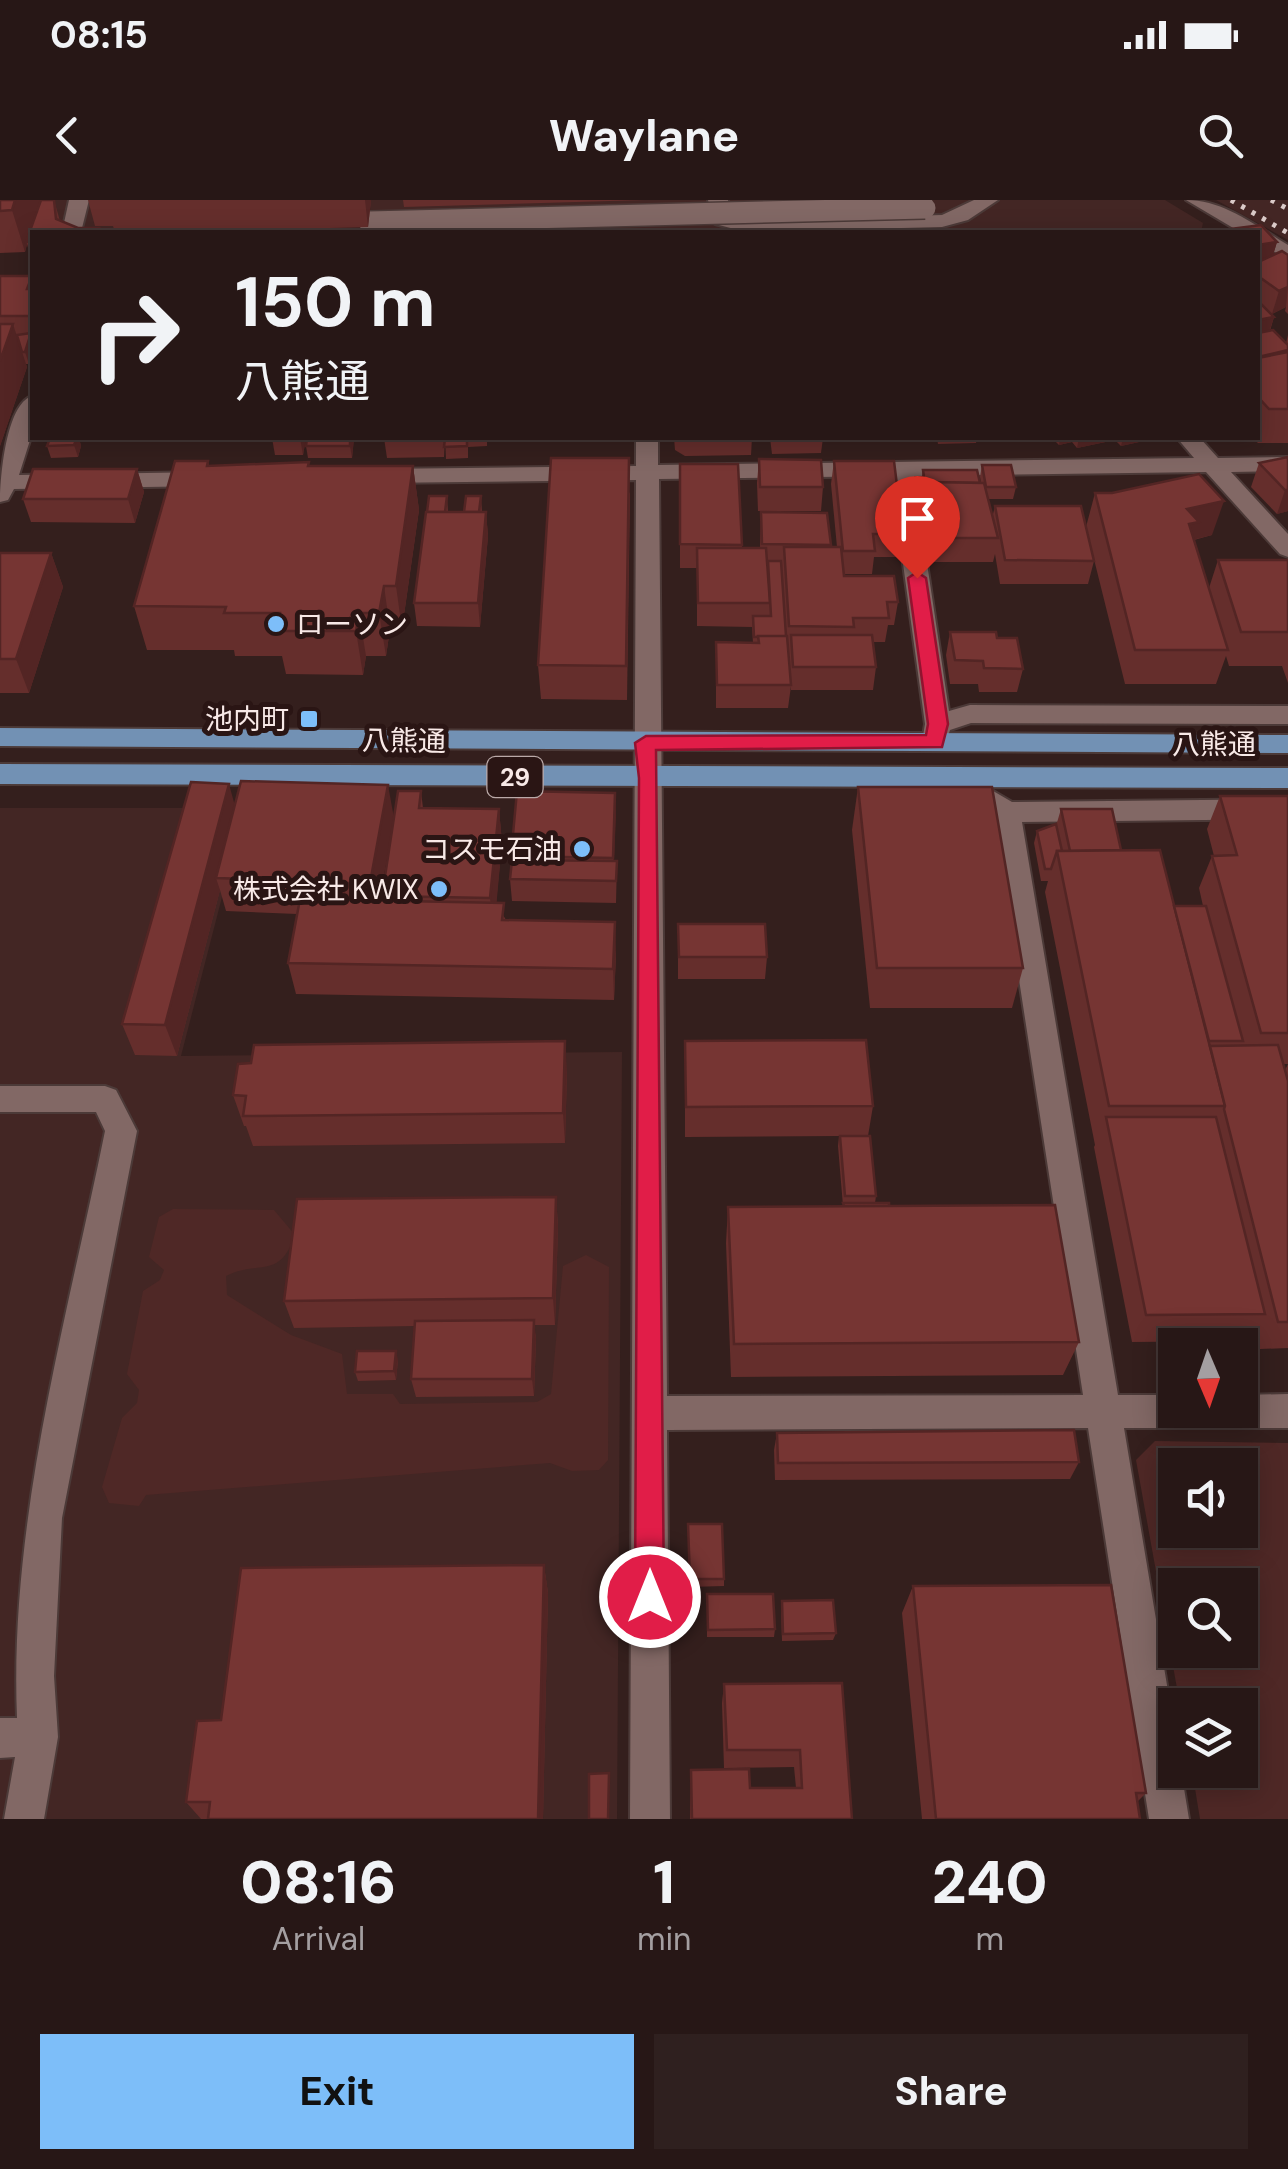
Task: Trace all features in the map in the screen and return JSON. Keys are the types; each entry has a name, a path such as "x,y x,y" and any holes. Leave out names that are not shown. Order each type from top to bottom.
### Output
{"main road":[{"name":"八熊通","path":"0,737 646,743 937,733 1024,744 1288,744"},
{"name":"八熊通","path":"0,774 1288,778"}],"street":[{"path":"72,230 79,200"},
{"path":"718,200 722,220 748,227 942,221 961,216 988,200"},
{"path":"369,222 925,208 943,207 959,200"},
{"path":"1196,200 1246,230"},
{"path":"1260,238 1288,253"},
{"path":"30,409 2,486 238,478"},
{"path":"647,440 650,1819"},
{"path":"1190,440 1288,549"},
{"path":"355,476 901,468 929,460 1288,464"},
{"path":"901,468 937,733 970,714 1288,715"},
{"path":"954,778 1008,812 1288,808"},
{"path":"1008,812 1169,1819"},
{"path":"0,1098 105,1099 121,1131 44,1518 34,1676 19,1738 24,1819"},
{"path":"650,1412 1288,1412"}],"shaded area":[{"path":"52,200 1165,200 1203,223 1201,230 43,230"},
{"path":"1216,200 1288,200 1288,240"},
{"path":"0,808 245,808 181,1056 622,1052 617,1819 0,1819"},
{"path":"173,1209 274,1210 295,1235 289,1249 275,1264 226,1276 227,1295 291,1335 342,1354 347,1394 393,1394 400,1404 537,1402 551,1394 563,1266 586,1255 609,1267 608,1460 599,1470 572,1471 550,1463 146,1495 139,1506 109,1503 102,1487 122,1418 137,1403 139,1390 127,1374 143,1291 160,1280 164,1270 149,1257 159,1217"},
{"path":"1155,1441 1288,1443 1288,1819 1200,1819 1195,1788 1258,1788 1258,1688 1177,1688 1173,1668 1258,1668 1258,1568 1158,1568 1158,1582 1136,1460"}],"building":[{"path":"0,200 15,200 12,210 0,211"},
{"path":"41,200 54,200 56,219 78,228 99,228 98,230 30,230"},
{"path":"1261,225 1277,242 1260,245 1260,230 1223,230"},
{"path":"1282,251 1288,255 1288,287 1279,291 1260,277 1260,261"},
{"path":"0,276 30,276 30,316 0,316"},
{"path":"1260,303 1274,317 1260,320"},
{"path":"0,324 13,324 0,361"},
{"path":"1273,330 1288,350 1260,357 1260,333"},
{"path":"30,333 25,352 22,352 17,335"},
{"path":"1288,352 1288,409 1269,409 1260,399 1260,358"},
{"path":"49,440 76,440 74,445 47,446"},
{"path":"307,440 350,440 350,446 306,446"},
{"path":"445,440 467,440 467,446 444,447"},
{"path":"1288,457 1288,490 1285,490 1259,463"},
{"path":"551,458 629,458 626,666 538,665"},
{"path":"759,459 821,460 823,487 760,487"},
{"path":"175,461 208,461 207,466 309,462 308,466 413,466 396,586 384,586 379,613 359,613 356,631 277,631 280,613 224,613 226,607 134,606"},
{"path":"834,461 894,461 903,534 873,534 875,551 843,551"},
{"path":"680,464 738,464 742,545 680,544"},
{"path":"982,465 1011,465 1016,487 986,487"},
{"path":"33,469 137,469 128,499 23,499"},
{"path":"923,470 977,470 980,483 928,482 926,491"},
{"path":"1199,474 1224,501 1187,509 1199,522 1189,524 1228,650 1135,650 1095,493 1112,493"},
{"path":"928,482 984,483 998,538 936,538"},
{"path":"429,496 447,496 445,512 427,512"},
{"path":"466,496 481,496 479,512 464,512"},
{"path":"995,506 1081,506 1094,561 1005,560"},
{"path":"426,512 486,512 478,603 414,603"},
{"path":"761,512 827,513 831,545 762,544"},
{"path":"784,547 841,547 844,576 894,576 898,602 887,602 889,618 853,618 854,627 789,626"},
{"path":"697,548 766,548 770,603 698,603"},
{"path":"0,553 51,553 16,659 0,659"},
{"path":"1218,560 1288,560 1288,632 1241,632"},
{"path":"768,561 781,561 786,636 754,637 753,616 771,616"},
{"path":"950,632 996,632 997,638 1017,638 1023,669 984,668 983,661 955,660"},
{"path":"791,635 872,635 876,667 793,667"},
{"path":"758,636 787,636 791,685 717,685 716,642 759,643"},
{"path":"241,781 388,785 370,883 343,883 341,892 303,890 305,881 216,878"},
{"path":"191,782 229,784 165,1025 122,1024"},
{"path":"858,787 992,787 1023,968 877,968"},
{"path":"398,791 421,791 419,808 499,809 490,898 382,896"},
{"path":"517,791 615,793 613,858 511,856"},
{"path":"1220,796 1288,796 1288,1033 1261,1033 1212,856 1237,855"},
{"path":"1061,809 1112,809 1121,850 1070,851"},
{"path":"1056,824 1062,851 1057,851 1051,869 1045,869 1037,831"},
{"path":"1160,850 1225,1106 1109,1106 1057,851"},
{"path":"512,860 617,861 616,881 510,879"},
{"path":"300,899 504,903 502,920 615,922 613,969 288,963"},
{"path":"1174,906 1206,906 1243,1041 1209,1041"},
{"path":"678,924 765,924 767,957 679,957"},
{"path":"866,1040 873,1106 686,1107 685,1041"},
{"path":"565,1041 563,1113 243,1116 246,1096 233,1095 238,1064 251,1063 254,1045"},
{"path":"1278,1045 1288,1081 1288,1322 1278,1322 1210,1046"},
{"path":"1106,1117 1216,1117 1265,1314 1146,1315"},
{"path":"840,1136 870,1136 876,1196 845,1196"},
{"path":"556,1197 553,1298 284,1301 297,1199"},
{"path":"843,1203 889,1203 889,1206 844,1206"},
{"path":"1055,1205 1079,1342 734,1344 728,1207"},
{"path":"534,1320 532,1379 411,1379 415,1321"},
{"path":"357,1351 396,1351 394,1371 355,1372"},
{"path":"1074,1430 1079,1462 778,1463 777,1433"},
{"path":"688,1524 722,1524 724,1579 690,1579"},
{"path":"544,1565 538,1819 208,1819 210,1802 186,1802 197,1721 221,1720 241,1568"},
{"path":"1111,1585 1146,1793 1136,1793 1140,1819 936,1819 913,1586"},
{"path":"707,1594 773,1594 775,1629 708,1630"},
{"path":"833,1600 836,1633 783,1634 782,1601"},
{"path":"842,1683 852,1819 692,1819 691,1770 749,1769 750,1788 802,1788 800,1750 727,1750 724,1684"},
{"path":"609,1773 608,1819 589,1819 589,1774"}],"railway":[{"path":"1231,200 1288,233"},
{"path":"1271,200 1288,209"}],"place":[{"name":"ローソン","path":"276,624"},
{"name":"池内町","path":"309,719"},
{"name":"コスモ石油","path":"582,849"},
{"name":"株式会社 KWIX","path":"439,889"}],"route":[{"path":"650,1597 646,743 935,742 938,724 917,578"}]}
